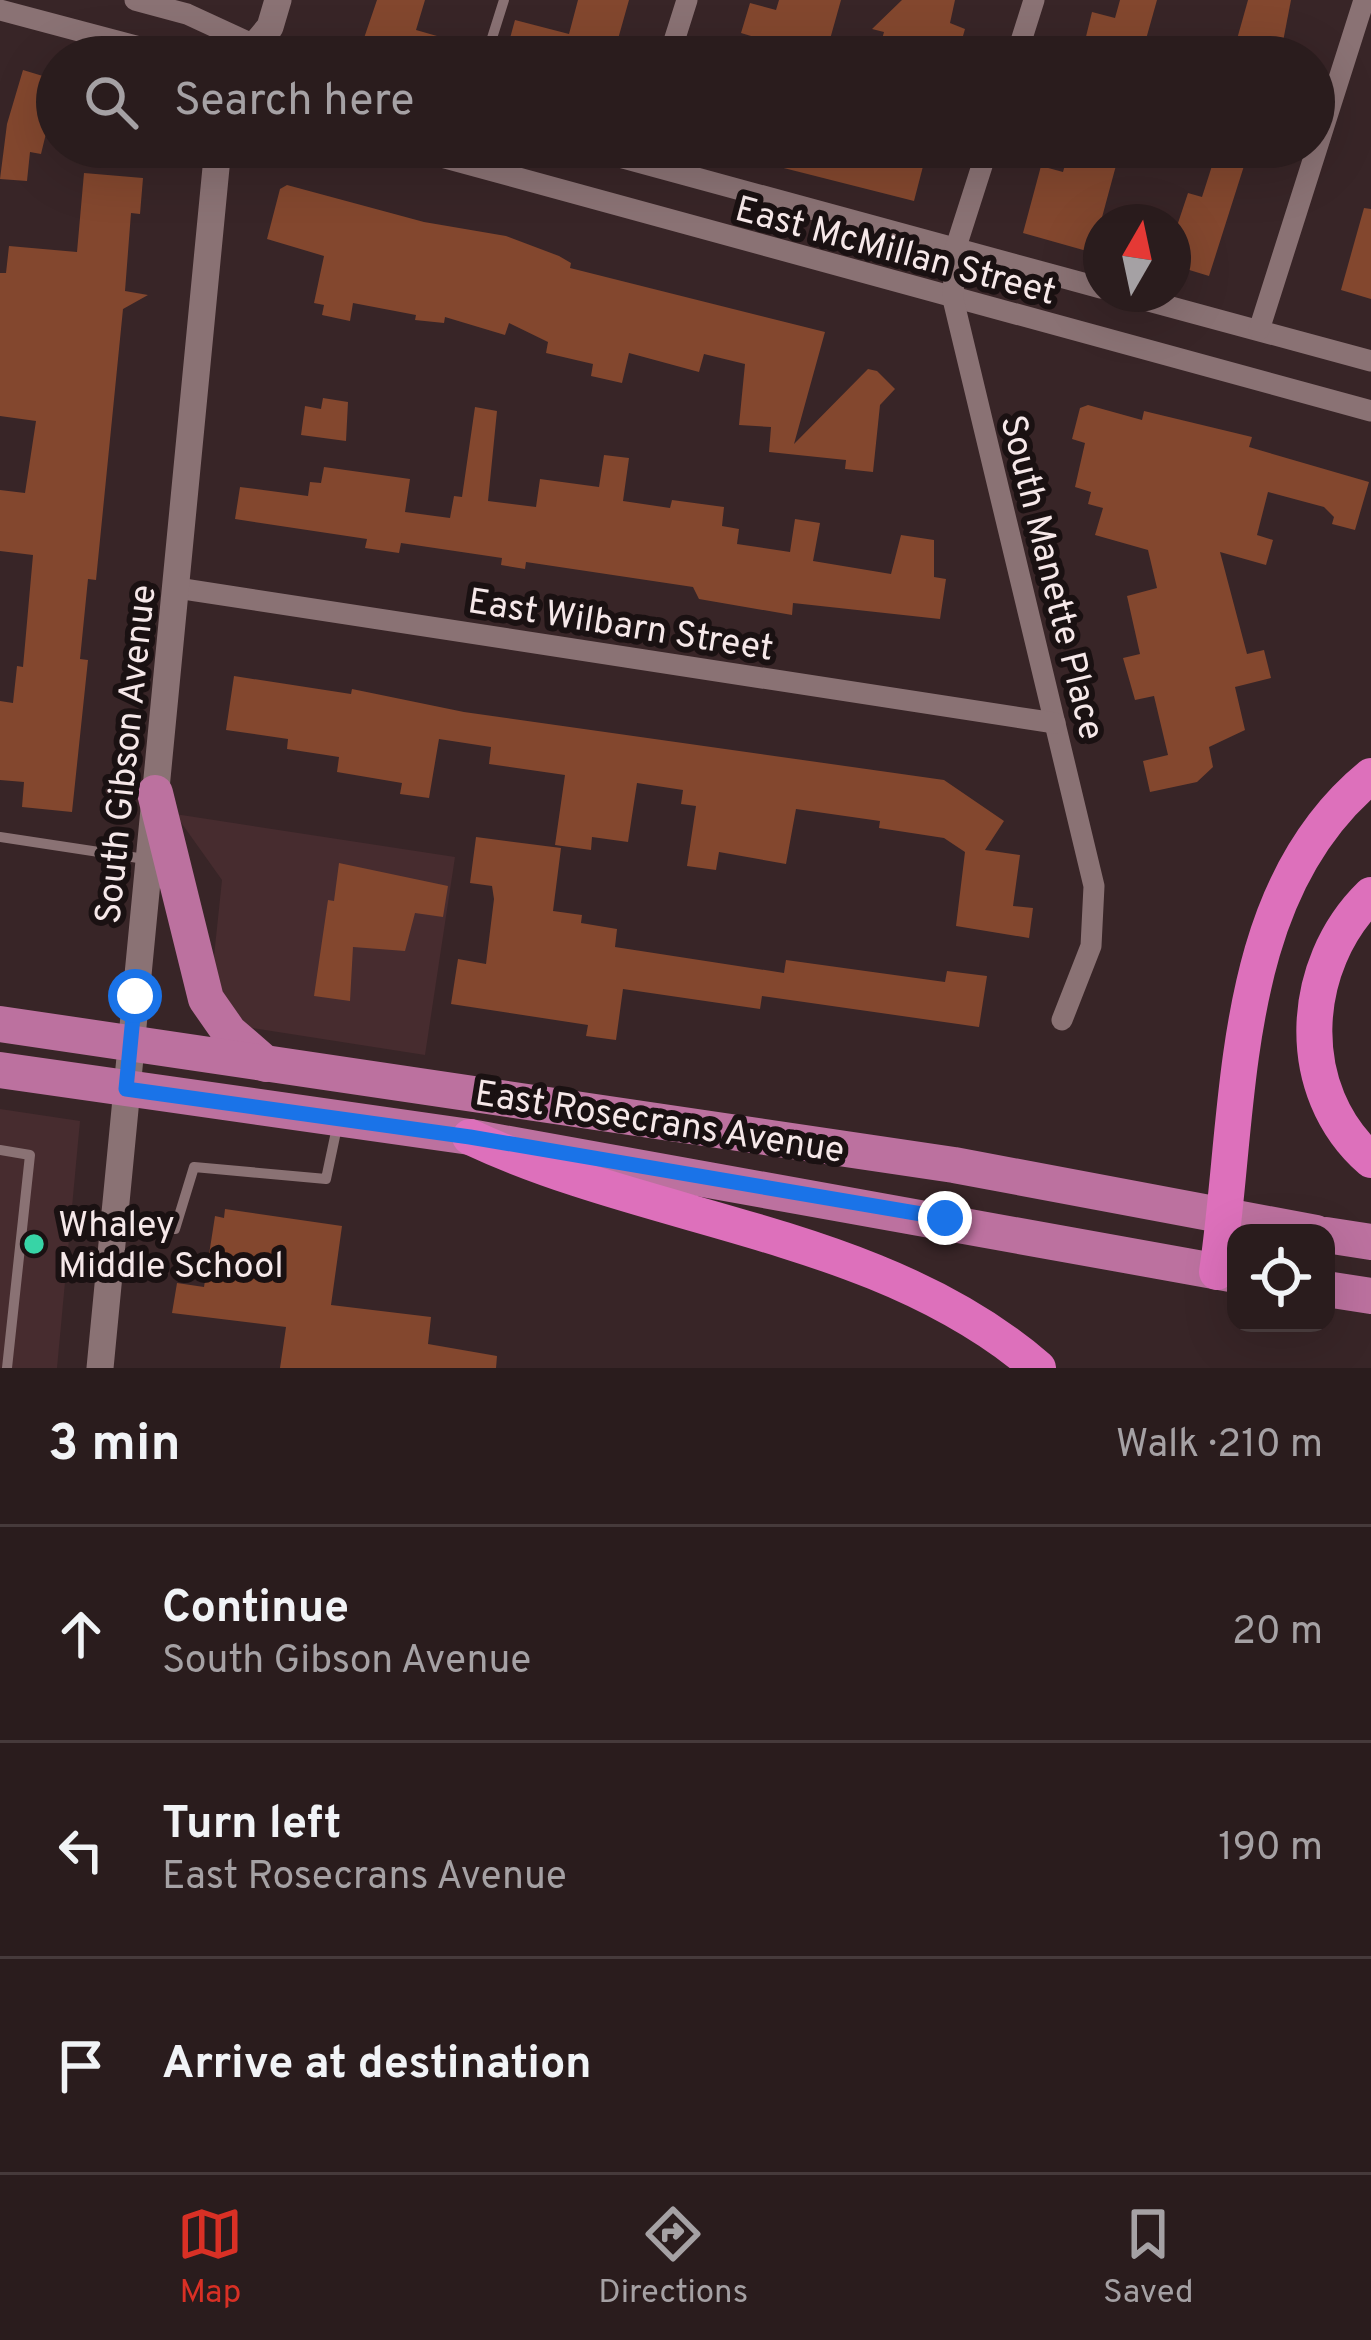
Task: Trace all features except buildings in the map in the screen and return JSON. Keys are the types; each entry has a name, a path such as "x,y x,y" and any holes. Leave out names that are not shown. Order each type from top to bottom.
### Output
{"highway":[{"path":"1226,1273 1225,1218 1255,979 1266,930 1307,846 1371,776"},
{"path":"1371,895 1332,947 1313,1020 1320,1079 1331,1108 1371,1160"},
{"path":"470,1137 541,1170 827,1256 926,1293 1005,1340 1038,1368"}],"main road":[{"path":"155,793 206,999 229,1032 266,1064"},
{"name":"East Rosecrans Avenue","path":"0,1024 954,1165 1261,1224"},
{"name":"East Rosecrans Avenue","path":"0,1070 470,1137 1226,1273"},
{"path":"1335,1236 1371,1242"},
{"path":"1335,1290 1371,1296"}],"street":[{"path":"135,0 187,14 228,36"},
{"path":"266,36 278,0"},
{"path":"676,36 687,0"},
{"path":"1023,36 1034,0"},
{"path":"1335,91 1364,0"},
{"path":"0,10 98,36"},
{"name":"South Gibson Avenue","path":"100,1368 216,168"},
{"name":"East McMillan Street","path":"481,168 1371,411"},
{"name":"East McMillan Street","path":"684,168 1083,283"},
{"name":"South Manette Place","path":"981,168 955,250 953,299 1094,886 1095,916 1077,993 1062,1020"},
{"path":"1259,330 1311,168"},
{"path":"1191,312 1371,361"},
{"name":"East Wilbarn Street","path":"177,588 1055,723"}],"lane":[{"path":"493,36 504,0"},
{"path":"0,837 148,859"},
{"path":"114,1220 175,1229 194,1167 326,1179 338,1118"},
{"path":"0,1150 30,1155 7,1368"}],"shaded area":[{"path":"175,814 455,857 425,1055 240,1026 211,985 222,880"},
{"name":"Whaley Middle School","path":"0,1109 80,1121 57,1368 0,1368"}],"place":[{"name":"Whaley Middle School","path":"34,1244"}],"route":[{"path":"135,996 126,1089 470,1137 945,1218"}]}
